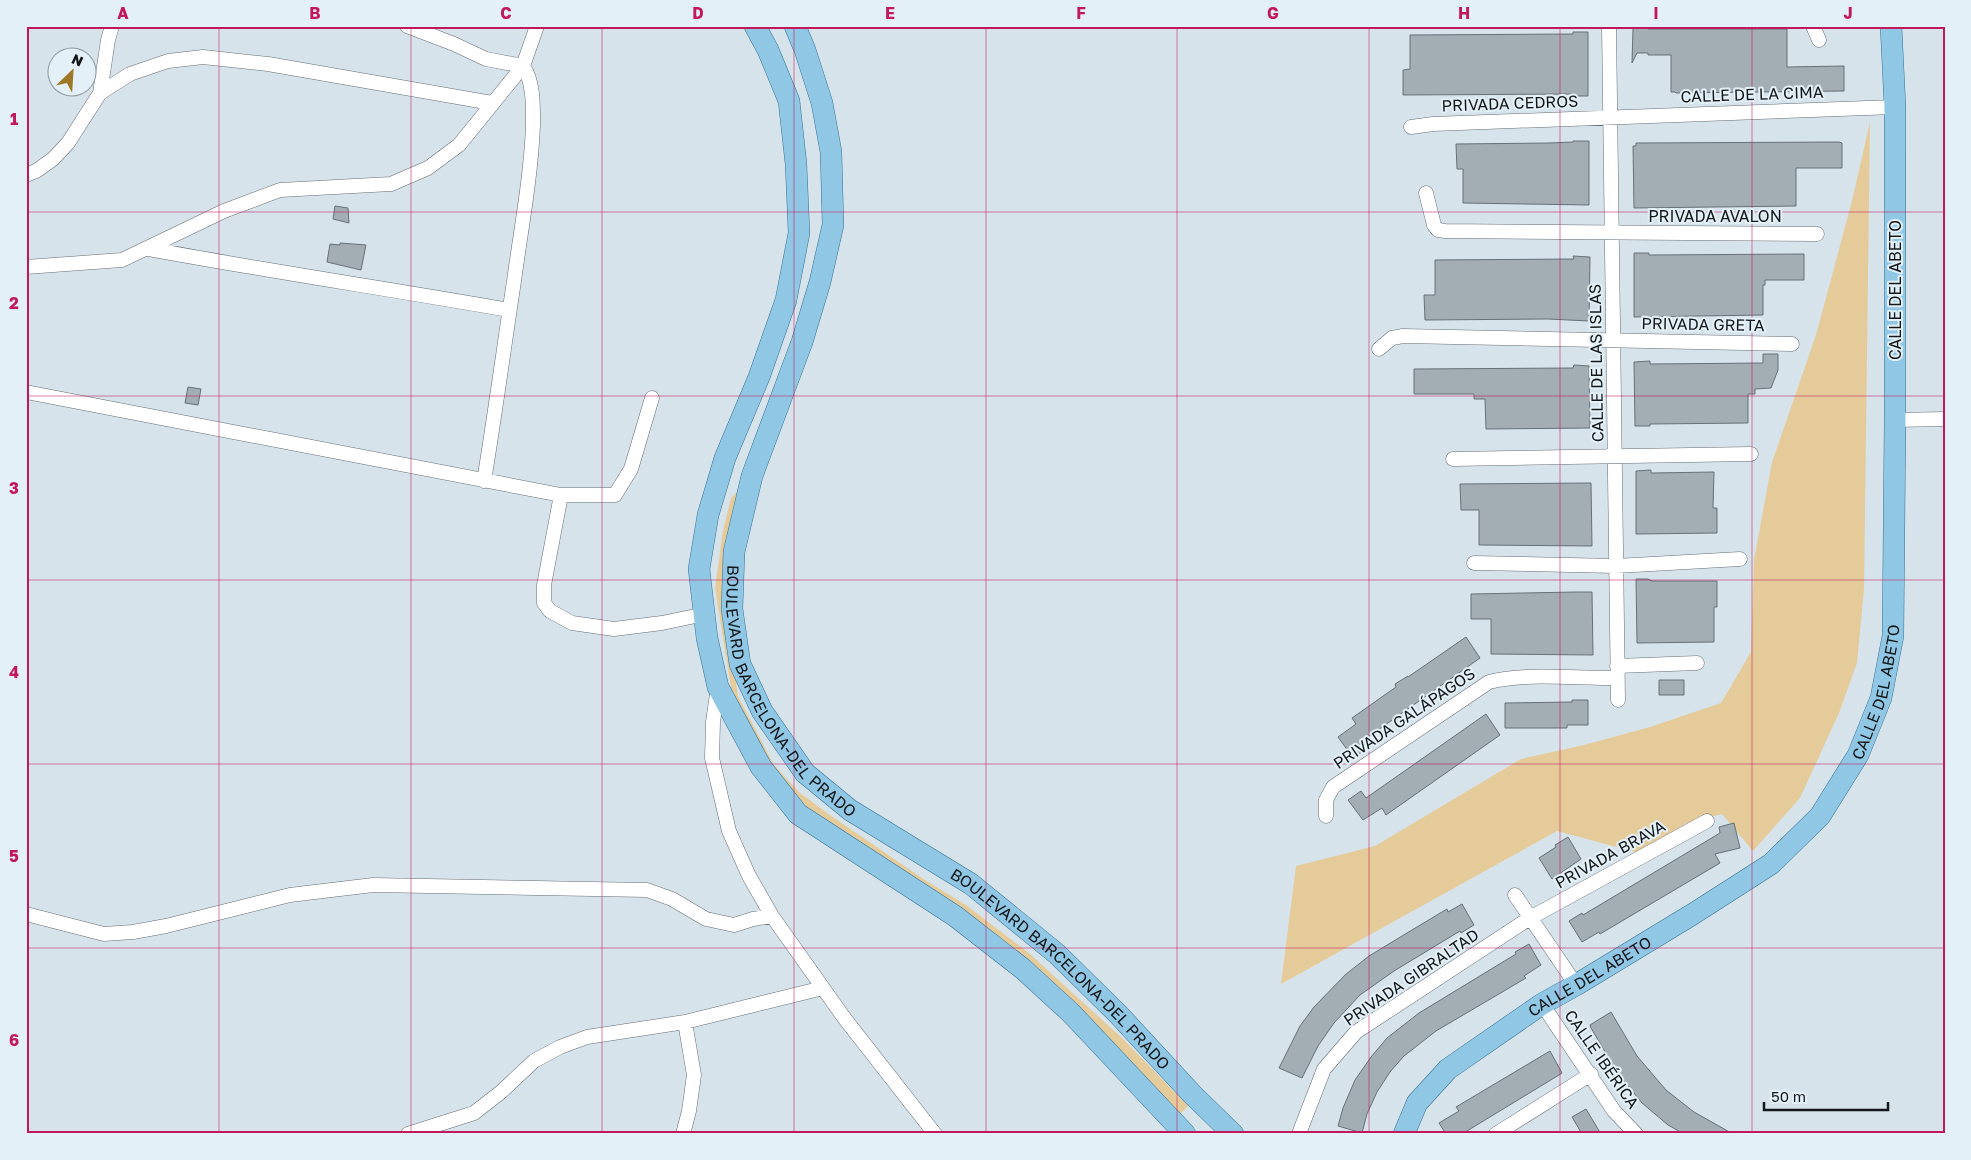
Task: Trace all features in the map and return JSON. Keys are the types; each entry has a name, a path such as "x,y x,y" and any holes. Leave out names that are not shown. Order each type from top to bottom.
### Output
{"main road":[{"name":"BOULEVARD BARCELONA-DEL PRADO","path":"755,26 768,50 789,101 796,164 799,233 786,300 759,376 725,458 708,515 700,569 707,638 718,687 760,767 798,814 955,916 1023,969 1071,1013 1185,1134"},
{"name":"BOULEVARD BARCELONA-DEL PRADO","path":"795,26 822,103 826,123 831,152 833,224 820,282 802,342 752,476 734,552 732,609 740,664 762,712 805,773 850,810 971,884 1058,954 1118,1014 1192,1094 1233,1134"},
{"name":"CALLE DEL ABETO","path":"1404,1134 1417,1103 1448,1069 1542,1004 1693,914 1771,864 1820,816 1858,756 1881,698 1893,636 1895,107 1891,26"},
{"path":"725,458 752,476"}],"street":[{"path":"26,175 36,171 68,143 100,93 112,26"},
{"path":"407,26 454,44 486,59 523,66 528,74 532,100 533,127 525,206 484,480"},
{"path":"26,267 122,260 224,211 280,190 391,184 428,168 459,145 523,66 537,26"},
{"name":"CALLE DE LAS ISLAS","path":"1610,26 1618,700"},
{"path":"1813,26 1819,40"},
{"path":"100,93 130,74 168,61 203,57 268,64 492,102"},
{"name":"CALLE DE LA CIMA","path":"1611,117 1895,107"},
{"name":"PRIVADA CEDROS","path":"1411,127 1433,124 1611,117"},
{"name":"PRIVADA AVALON","path":"1426,193 1434,225 1438,230 1445,232 1817,234"},
{"path":"148,249 267,271 509,310"},
{"name":"PRIVADA GRETA","path":"1379,349 1392,338 1403,336 1792,344"},
{"path":"26,392 561,495 615,495 631,469 652,398"},
{"path":"1895,420 1945,419"},
{"path":"1453,459 1751,454"},
{"path":"561,495 544,585 544,603 550,611 572,623 614,628 705,614"},
{"path":"1474,563 1616,566 1740,559"},
{"name":"PRIVADA GALÁPAGOS","path":"1326,816 1326,800 1333,787 1489,682 1523,677 1617,672 1698,663"},
{"path":"718,687 713,722 712,758 729,831 749,876 772,916 845,1019 935,1134"},
{"name":"PRIVADA BRAVA","path":"1530,918 1707,821"},
{"path":"26,914 104,934 133,932 166,926 290,895 373,885 647,890 672,899 706,919 734,925 772,916"},
{"path":"1515,895 1576,985"},
{"name":"PRIVADA GIBRALTAD","path":"1300,1131 1324,1070 1356,1032 1530,918"},
{"path":"408,1134 474,1113 534,1061 560,1047 587,1037 686,1022 823,988"},
{"name":"CALLE IBÉRICA","path":"1542,1004 1591,1074 1614,1111 1636,1134"},
{"path":"683,1134 689,1111 694,1075 686,1022"},
{"path":"1496,1134 1591,1074"}],"shaded area":[{"path":"1870,122 1864,589 1857,663 1839,713 1800,798 1753,851 1722,814 1687,823 1639,853 1557,831 1281,984 1296,866 1375,846 1521,759 1584,745 1650,727 1721,703 1751,652 1754,560 1772,462 1816,335 1852,201"},
{"path":"738,491 722,585 738,696 774,765 799,792 827,813 925,880 966,905 1030,954 1123,1039 1188,1106 1178,1116 1056,988 822,822 794,798 768,767 733,700 715,588 723,530 731,498"}],"building":[{"path":"1633,28 1787,29 1787,67 1844,66 1844,91 1671,92 1671,55 1637,53 1632,63"},
{"path":"1573,32 1588,32 1588,96 1572,96 1573,94 1403,95 1403,70 1410,69 1410,35 1573,34"},
{"path":"1589,141 1589,205 1463,203 1463,169 1457,169 1456,144"},
{"path":"1636,143 1842,143 1842,168 1796,168 1796,206 1634,208 1633,146 1636,146"},
{"path":"335,206 348,208 349,223 333,219"},
{"path":"340,243 366,245 361,270 327,262 330,244 340,245"},
{"path":"1634,253 1649,253 1649,255 1804,254 1804,280 1765,280 1765,285 1763,285 1763,315 1634,317"},
{"path":"1573,256 1590,257 1589,321 1548,319 1425,320 1424,295 1435,295 1435,260 1574,259"},
{"path":"1763,354 1778,354 1778,370 1771,388 1755,389 1755,394 1748,394 1748,423 1650,424 1650,426 1635,426 1634,362 1650,361 1650,364 1763,363"},
{"path":"1574,365 1589,366 1590,428 1486,429 1485,399 1474,399 1474,394 1414,394 1414,369 1573,368"},
{"path":"188,387 201,389 198,405 185,403"},
{"path":"1651,470 1651,473 1714,472 1713,508 1717,508 1717,533 1636,534 1636,471"},
{"path":"1591,483 1592,546 1479,545 1479,510 1461,510 1460,484"},
{"path":"1636,579 1652,581 1717,581 1717,607 1714,607 1714,642 1637,643"},
{"path":"1592,592 1593,655 1491,654 1491,619 1471,619 1471,594"},
{"path":"1466,637 1480,658 1361,742 1366,749 1353,758 1338,737 1356,724 1352,718 1396,687 1395,684"},
{"path":"1659,680 1684,680 1684,695 1659,695"},
{"path":"1572,700 1588,700 1588,725 1567,725 1567,728 1505,728 1505,703 1572,702"},
{"path":"1486,714 1500,735 1386,815 1382,808 1363,820 1348,800 1361,791 1366,798"},
{"path":"1734,823 1740,848 1715,854 1720,863 1600,934 1599,932 1582,942 1569,921 1582,913 1583,915 1720,833 1719,827"},
{"path":"1568,837 1581,859 1552,879 1539,858"},
{"path":"1462,904 1474,925 1461,933 1460,931 1394,971 1360,995 1334,1023 1318,1046 1302,1078 1279,1068 1300,1026 1314,1007 1345,975 1369,956 1447,909 1448,912"},
{"path":"1529,944 1541,965 1524,976 1526,978 1436,1031 1404,1056 1390,1072 1377,1092 1367,1114 1362,1133 1338,1126 1343,1108 1355,1080 1387,1038 1419,1013 1516,954 1515,952"},
{"path":"1611,1012 1637,1056 1666,1090 1694,1112 1733,1134 1684,1134 1668,1125 1642,1103 1617,1072 1591,1028 1590,1025"},
{"path":"1550,1051 1562,1073 1462,1134 1446,1134 1439,1123 1459,1111 1456,1107"},
{"path":"1586,1109 1601,1134 1582,1134 1572,1117"}]}
